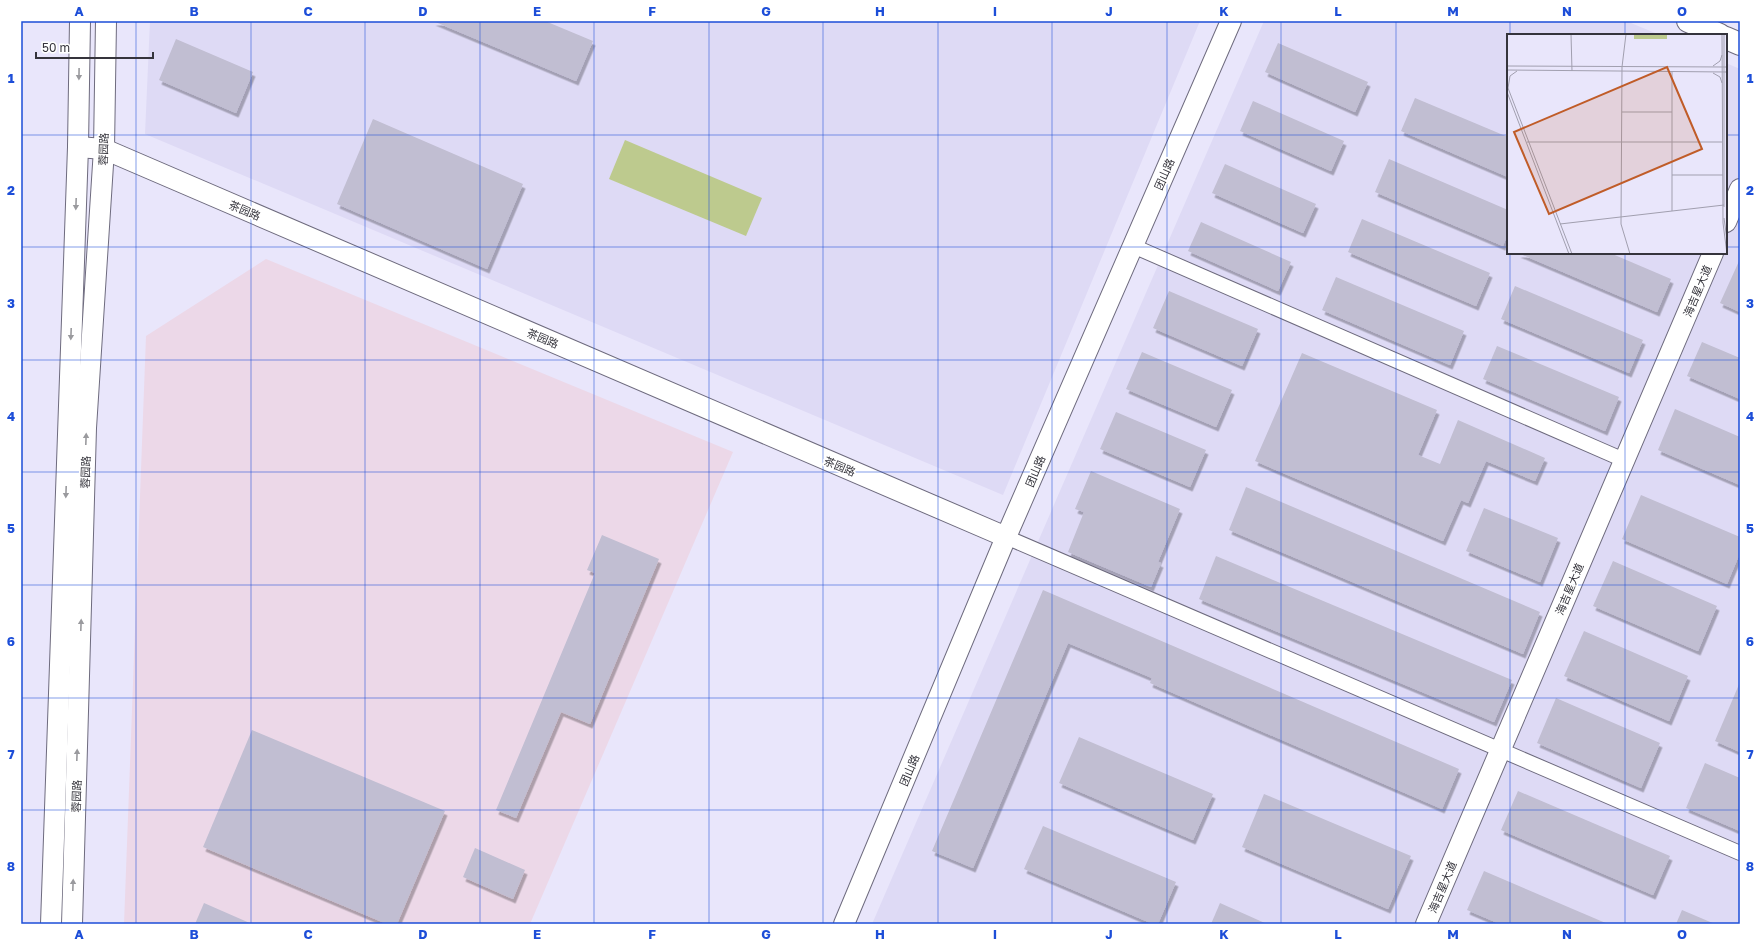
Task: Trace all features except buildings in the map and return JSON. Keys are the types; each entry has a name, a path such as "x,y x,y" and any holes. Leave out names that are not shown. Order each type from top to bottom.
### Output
{"highway":[{"path":"1688,21 1718,34"},
{"path":"1727,38 1740,44"}],"street":[{"name":"蓉园路","path":"51,924 78,147 80,21"},
{"name":"蓉园路","path":"72,924 86,428 104,149 106,21"},
{"name":"团山路","path":"844,924 1006,537 1231,21"},
{"name":"茶园路","path":"78,147 104,149 1006,537"},
{"path":"1727,220 1740,189"},
{"path":"1133,246 1624,460"},
{"name":"海吉星大道","path":"1426,924 1712,254"},
{"path":"1006,537 1740,853"}],"shaded area":[{"path":"150,21 1200,21 1003,495 145,134"},
{"path":"1264,21 1626,21 1658,34 1507,34 1507,254 1727,254 1727,63 1740,69 1740,924 872,924"},
{"path":"266,259 733,452 530,924 124,924 146,336"}],"green space":[{"path":"625,140 762,198 746,236 609,179"}]}
